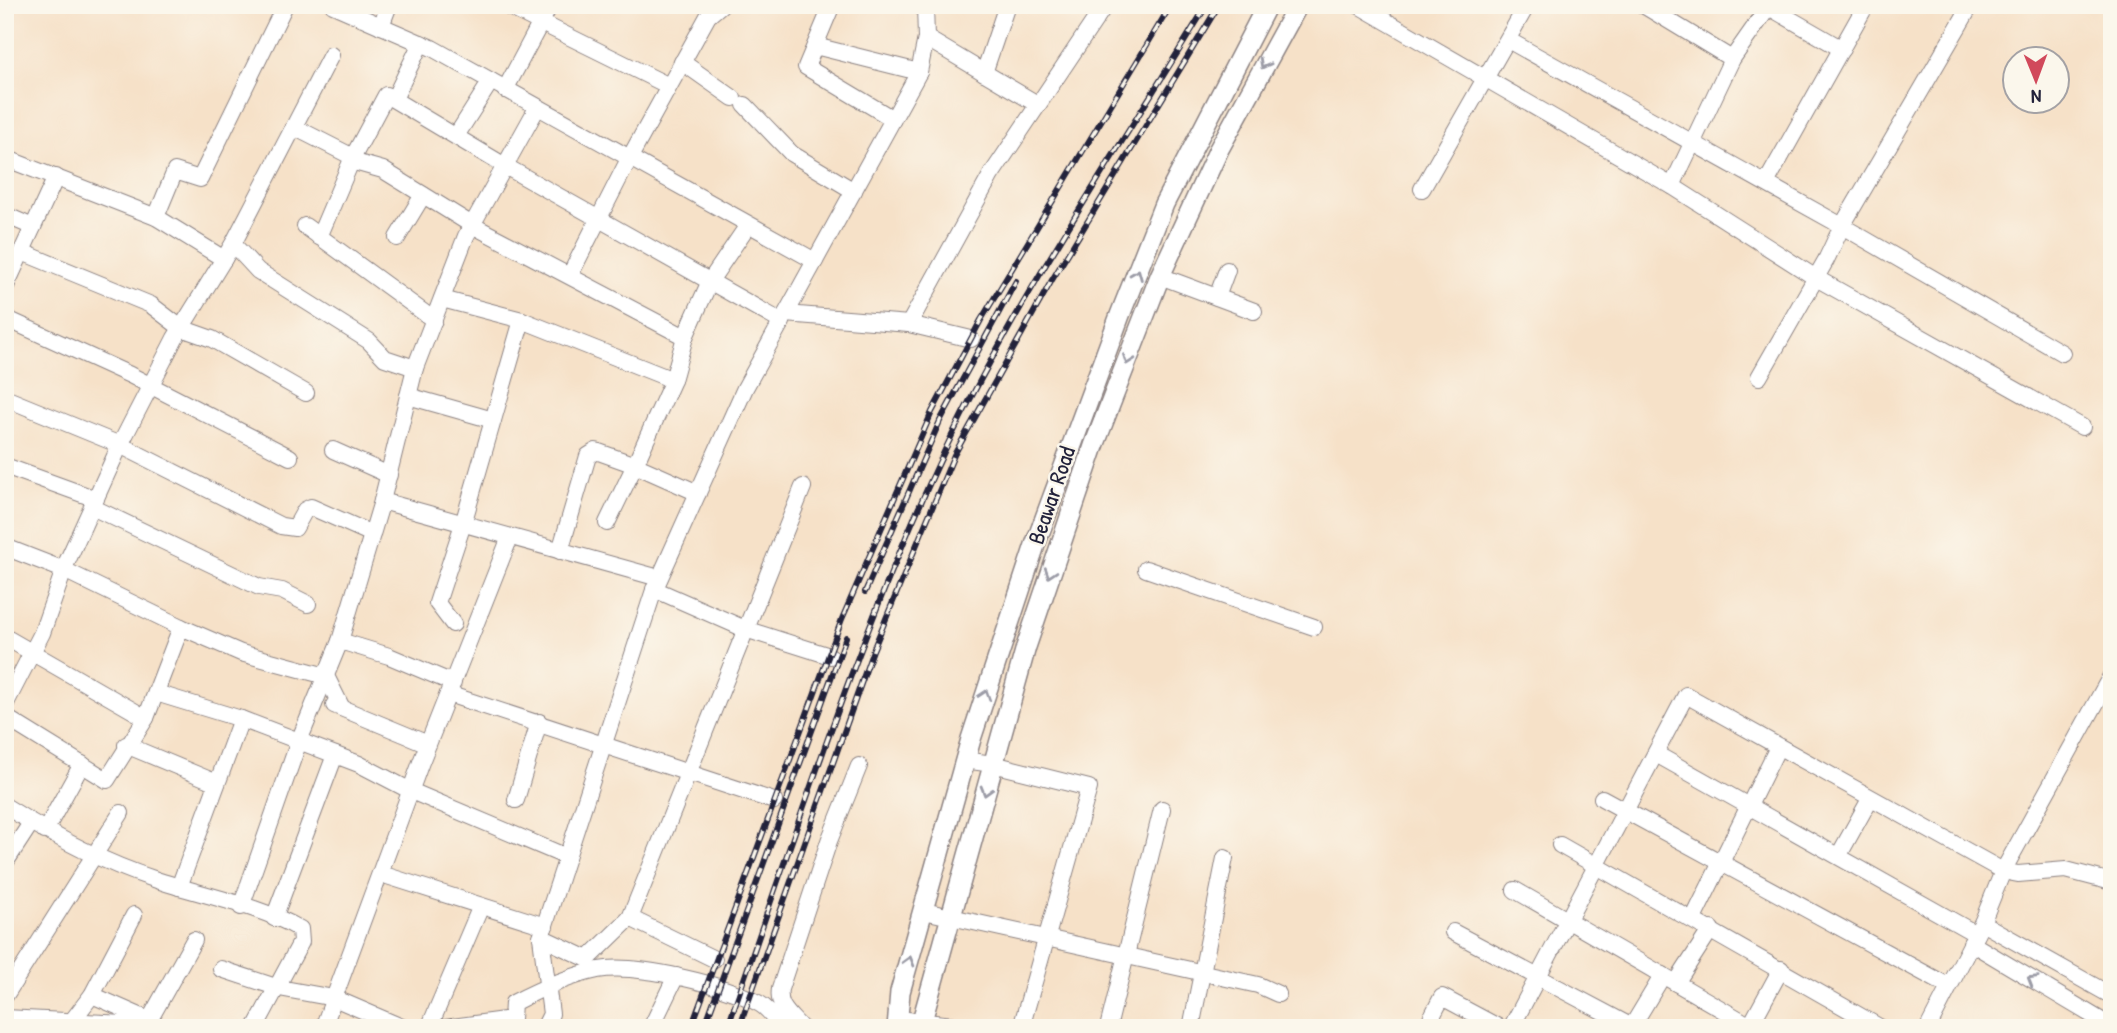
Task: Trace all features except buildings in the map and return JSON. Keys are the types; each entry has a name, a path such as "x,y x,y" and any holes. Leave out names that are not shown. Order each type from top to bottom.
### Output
{"main road":[{"name":"Beawar Road","path":"897,1023 900,992 964,760 1035,545 1164,204 1266,5"},
{"name":"Beawar Road","path":"921,1025 993,764 1058,550 1094,446 1160,276 1219,149 1298,5"},
{"path":"1120,315 1141,324"}],"street":[{"path":"156,217 175,171 200,179 285,5"},
{"path":"333,5 421,43 815,261"},
{"path":"381,26 389,5"},
{"path":"456,136 498,85 550,5"},
{"path":"570,275 682,62 708,16 722,5"},
{"path":"832,5 806,67 893,119"},
{"path":"544,1028 551,1014 543,932 657,583 746,388 919,72 926,38 925,5"},
{"path":"984,73 1007,5"},
{"path":"909,324 991,175 1105,5"},
{"path":"1358,5 1672,186 1816,278 2082,426"},
{"path":"1422,189 1528,5"},
{"path":"1643,5 1732,59"},
{"path":"1766,183 1866,5"},
{"path":"1759,377 1816,278 1842,226 1971,5"},
{"path":"1672,186 1732,59 1770,6 1842,49"},
{"path":"511,7 539,24 669,86"},
{"path":"926,38 1037,104"},
{"path":"1508,40 1842,226 2062,354"},
{"path":"394,99 421,43"},
{"path":"815,46 919,72"},
{"path":"5,705 32,652 64,570 150,385 181,328 233,244 331,55"},
{"path":"682,62 739,101 792,154 854,191"},
{"path":"319,237 352,159 386,94 598,219 710,281 784,318 909,324 971,339"},
{"path":"241,907 299,741 340,641 382,501 415,368 472,225 537,108"},
{"path":"294,127 352,159 383,170 472,225 685,337"},
{"path":"5,158 156,217 224,259"},
{"path":"5,288 56,177"},
{"path":"397,239 423,195"},
{"path":"5,215 33,227"},
{"path":"607,523 673,380 685,337 710,281 748,225"},
{"path":"304,226 434,320"},
{"path":"233,244 258,271 369,341 385,358 415,368"},
{"path":"22,252 150,305 181,328 212,339 306,393"},
{"path":"1217,297 1227,270"},
{"path":"1160,276 1254,311"},
{"path":"442,299 522,320 673,380"},
{"path":"5,318 150,385 290,457"},
{"path":"453,624 437,603 463,524 522,320"},
{"path":"408,396 493,420"},
{"path":"5,398 120,445 281,526 295,528 305,510 311,507 372,534"},
{"path":"332,450 388,475"},
{"path":"560,551 588,456 596,451 698,493"},
{"path":"5,466 94,503 259,587 293,595 308,604"},
{"path":"381,874 481,906 543,932 588,959 629,918 691,772 803,487"},
{"path":"382,501 560,551 657,583 745,629 830,656"},
{"path":"323,1028 428,744 510,537"},
{"path":"5,547 64,570 241,653 326,677 342,708"},
{"path":"1146,569 1314,627"},
{"path":"5,717 107,780 126,745 146,718 181,627"},
{"path":"5,637 146,718"},
{"path":"340,641 389,656 450,688 539,722 774,801"},
{"path":"1928,1028 2003,872 2112,674"},
{"path":"156,693 241,719 335,755 411,791 567,857"},
{"path":"1511,1028 1686,695 2003,872 2018,874 2066,870 2112,882"},
{"path":"317,698 428,744"},
{"path":"179,887 241,719"},
{"path":"516,800 539,722"},
{"path":"126,745 217,783"},
{"path":"1693,919 1778,747"},
{"path":"1656,754 1976,933 2081,1009 2112,1027"},
{"path":"274,918 335,755"},
{"path":"964,760 993,764 1089,788 1021,1028"},
{"path":"5,863 38,827 82,764"},
{"path":"801,1028 778,1000 780,989 829,841 859,766"},
{"path":"1602,798 1948,986"},
{"path":"1839,855 1870,799"},
{"path":"5,806 38,827 95,854 179,887 298,928 302,934 279,988 255,1028"},
{"path":"1108,1028 1161,809"},
{"path":"7,989 121,813"},
{"path":"1560,845 1881,1028"},
{"path":"1191,1028 1225,858"},
{"path":"1515,890 1751,1027 1781,969"},
{"path":"429,1028 481,906"},
{"path":"924,911 1258,985 1278,994"},
{"path":"72,1021 92,995 134,915"},
{"path":"629,918 714,959"},
{"path":"1453,932 1632,1027 1711,929"},
{"path":"1976,933 2058,965 2112,996"},
{"path":"143,1025 194,940"},
{"path":"2058,965 2081,1009"},
{"path":"221,969 279,988 334,998 386,1024 404,1028"},
{"path":"444,1028 513,1019 513,1003 547,985 599,970 638,969 677,976 761,1004 782,1028"},
{"path":"651,1028 677,976"},
{"path":"92,995 143,1025"},
{"path":"1426,1028 1443,998 1500,1028"},
{"path":"5,1018 143,1025"},
{"path":"897,1023 981,1028"}],"railway":[{"path":"691,1028 842,619 932,412 981,320 1171,5"},
{"path":"727,1028 855,665 912,522 944,452 1003,338 1207,5"},
{"path":"739,1028 873,650 954,455 1052,280 1219,5"},
{"path":"865,592 940,421 1016,281"},
{"path":"704,1028 846,637"}]}
